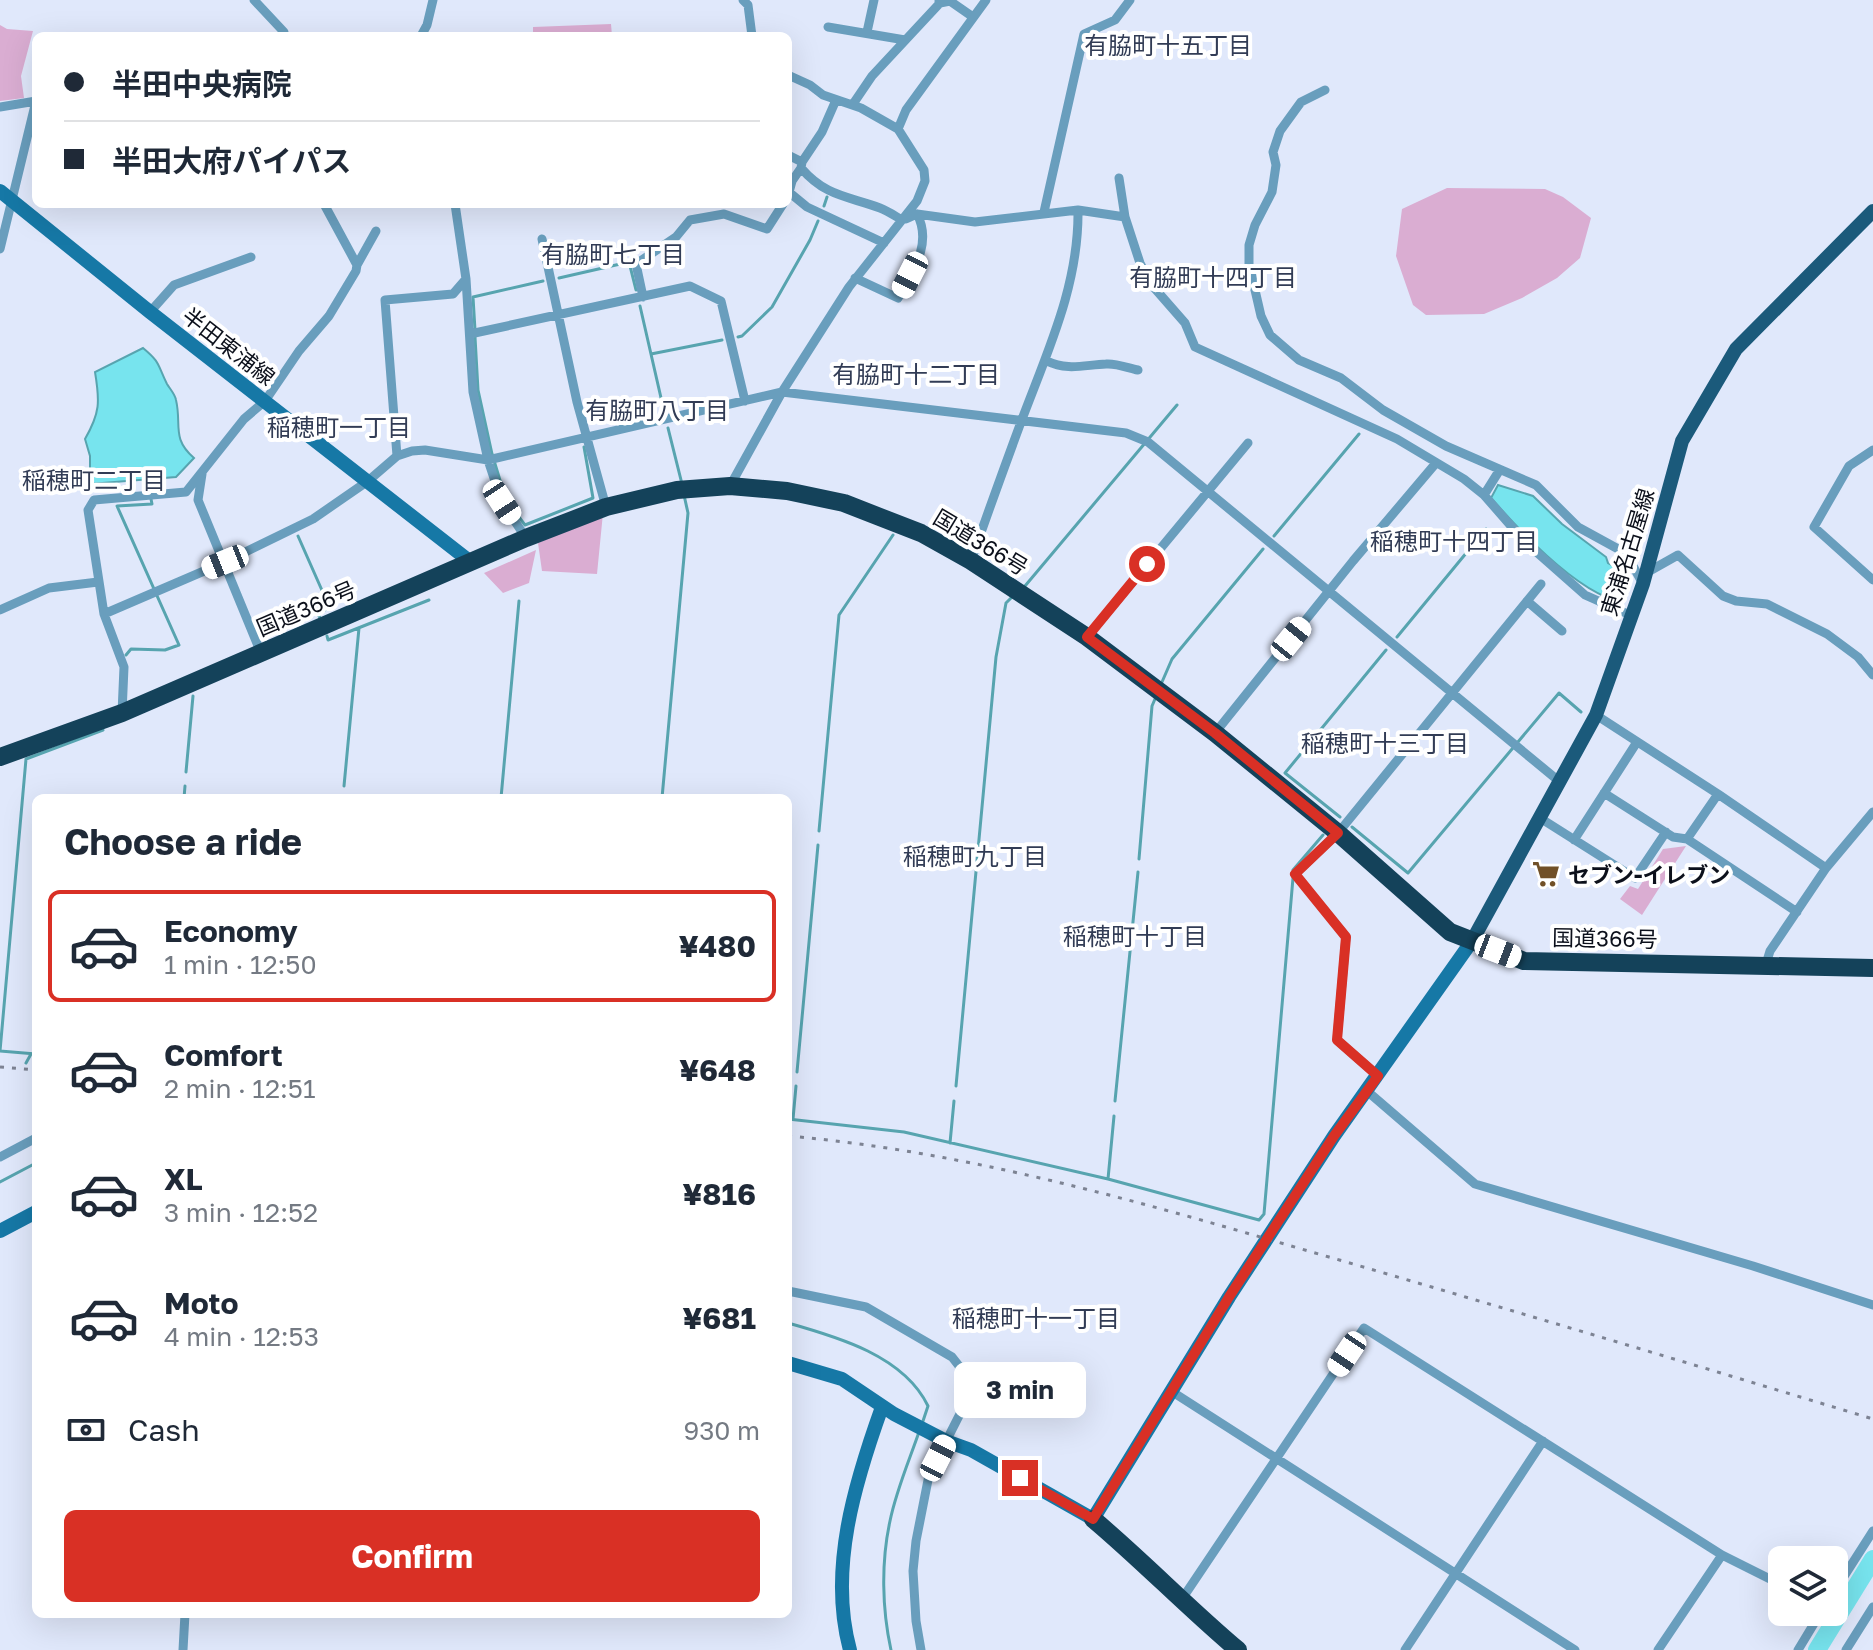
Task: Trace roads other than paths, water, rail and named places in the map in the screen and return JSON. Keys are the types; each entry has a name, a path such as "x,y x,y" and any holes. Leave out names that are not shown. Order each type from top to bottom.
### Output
{"highway":[{"name":"国道366号","path":"0,757 122,713 526,538 606,507 683,490 730,486 787,491 844,503 921,533 971,561 1087,637 1215,733 1338,833 1450,932 1524,961 1873,968"},
{"path":"1093,1519 1146,1563 1204,1622 1238,1650"}],"main road":[{"name":"東浦名古屋線","path":"1472,941 1596,715 1644,579 1682,441 1736,349 1873,211"}],"street":[{"path":"254,0 284,32"},
{"path":"423,32 433,0"},
{"path":"743,0 748,5 751,32"},
{"path":"867,32 874,0"},
{"path":"898,129 906,110 986,0"},
{"path":"1044,212 1084,34 1115,20 1130,0"},
{"path":"853,104 872,76 940,2 950,1 973,17"},
{"path":"828,27 905,40"},
{"path":"730,486 782,392 855,278 917,201 926,176 898,129 853,104 836,100 792,77"},
{"path":"1325,90 1294,108 1280,131 1273,152 1276,165 1272,192 1255,225 1249,245 1249,264 1261,316 1270,335 1299,360 1341,378 1383,410 1446,446 1536,485 1578,527 1620,550 1644,579 1678,555 1723,596 1736,601 1767,604 1827,634 1858,657 1873,675"},
{"path":"792,181 822,132 836,100"},
{"path":"0,107 32,102"},
{"path":"0,249 32,119"},
{"path":"792,158 829,193 880,208 902,220"},
{"path":"1119,178 1125,217 1140,263 1150,283 1185,323 1195,347 1353,417 1436,463 1484,495 1518,536 1585,595 1630,615"},
{"name":"半田東浦線","path":"0,191 472,563"},
{"path":"792,196 807,207 884,243"},
{"path":"326,208 357,265"},
{"path":"456,208 474,333 473,392 502,502 526,538"},
{"path":"643,297 636,264 676,237 690,220 724,214 767,229 780,208"},
{"path":"971,561 1022,419 1047,361 1076,260 1078,210"},
{"path":"902,220 917,214 975,222 1078,210 1125,217"},
{"path":"855,278 898,298 922,251 922,223 917,214"},
{"path":"122,713 124,667 104,614 88,510 94,500 186,492 244,419 265,401 299,351 329,316 376,231"},
{"path":"542,239 586,438 606,507"},
{"path":"150,312 174,285 251,257"},
{"path":"397,456 385,300 453,294 466,279"},
{"path":"474,333 690,286 721,301 745,401"},
{"path":"1047,361 1059,367 1109,363 1138,370"},
{"path":"104,614 225,562 313,519 368,481 397,456 425,450 489,460 782,392 1022,419 1126,433 1148,442 1560,782"},
{"path":"1087,637 1248,443"},
{"path":"1873,450 1849,466 1814,527 1873,580"},
{"path":"1215,733 1436,463"},
{"path":"203,471 198,500 261,653"},
{"path":"1484,495 1499,471"},
{"path":"0,610 49,588 98,582"},
{"path":"1378,1076 1337,1040 1346,937 1295,874 1338,833 1541,584"},
{"path":"1527,601 1562,631"},
{"path":"1596,715 1826,868"},
{"path":"1574,840 1637,742"},
{"path":"1604,793 1673,837 1687,839 1797,912"},
{"path":"1687,839 1718,794"},
{"path":"1766,964 1770,951 1826,868 1873,812"},
{"path":"1540,818 1635,878 1666,832"},
{"path":"792,1364 842,1379 888,1410 944,1440 971,1450 1093,1519 1326,1148 1472,941"},
{"path":"1367,1091 1475,1184 1753,1266 1873,1305"},
{"path":"0,1157 32,1140"},
{"path":"0,1231 32,1214"},
{"path":"792,1292 866,1307 952,1357 963,1371 965,1404 944,1440 929,1475 916,1541 913,1571 921,1650"},
{"path":"1182,1599 1364,1328 1722,1555 1768,1578"},
{"path":"1171,1391 1575,1650"},
{"path":"850,1650 843,1592 849,1516 860,1469 888,1410"},
{"path":"1405,1650 1543,1441"},
{"path":"1848,1570 1873,1531"},
{"path":"1658,1650 1722,1555"},
{"path":"1846,1650 1873,1607"},
{"path":"183,1650 185,1618"},
{"path":"1798,1650 1813,1626"}],"water":[{"path":"143,348 156,361 175,396 182,444 194,458 176,477 90,484 90,456 85,439 98,407 95,372"},
{"path":"1498,485 1533,496 1617,568 1621,575 1619,582 1606,597 1560,567 1516,525 1491,498"}],"waterway":[{"path":"824,206 827,197"},
{"path":"738,337 772,307 818,221"},
{"path":"559,278 629,262 636,290"},
{"path":"475,330 473,297 543,281"},
{"path":"640,306 664,411"},
{"path":"475,337 478,390 492,454 506,500 525,525 593,498 584,447"},
{"path":"651,354 722,340"},
{"path":"1025,586 1177,405"},
{"path":"668,428 682,484"},
{"path":"1274,536 1359,434"},
{"path":"148,476 150,492"},
{"path":"662,794 688,513 684,495"},
{"path":"126,655 131,649 165,650 179,645 117,506 152,504 151,499"},
{"path":"1397,637 1486,529"},
{"path":"819,831 839,615 893,535"},
{"path":"298,536 328,604 318,614 320,618"},
{"path":"1162,682 1172,659 1263,549"},
{"path":"956,1086 996,657 1006,603 1013,596"},
{"path":"327,636 328,640 429,600"},
{"path":"501,794 519,601"},
{"path":"344,786 359,628"},
{"path":"1340,817 1285,773 1386,650"},
{"path":"1352,827 1408,873 1559,693 1581,712"},
{"path":"186,772 193,696"},
{"path":"1139,859 1155,699"},
{"path":"0,1051 26,759 103,730"},
{"path":"184,794 185,786"},
{"path":"1293,870 1323,835"},
{"path":"797,1072 818,845"},
{"path":"1115,1101 1138,872"},
{"path":"792,1119 904,1132 1108,1179 1259,1220 1264,1214 1293,878"},
{"path":"0,1051 32,1054"},
{"path":"26,1063 31,1054"},
{"path":"793,1119 796,1086"},
{"path":"950,1143 954,1101"},
{"path":"1108,1179 1114,1116"},
{"path":"0,1182 32,1165"},
{"path":"792,1324 848,1342 886,1361 903,1374 928,1406 923,1421"},
{"path":"891,1650 884,1586 887,1537 896,1499 919,1432"},
{"path":"1817,1650 1873,1559"}],"railway":[{"path":"0,1067 32,1070"},
{"path":"792,1136 926,1154 1128,1200 1873,1419"}],"place":[{"name":"セブン-イレブン","path":"1546,874"}],"district":[{"name":"有脇町十五丁目","path":"1168,44"},
{"name":"有脇町七丁目","path":"613,253"},
{"name":"有脇町十四丁目","path":"1213,276"},
{"name":"有脇町十二丁目","path":"916,373"},
{"name":"有脇町八丁目","path":"657,409"},
{"name":"稲穂町一丁目","path":"339,426"},
{"name":"稲穂町二丁目","path":"94,479"},
{"name":"稲穂町十四丁目","path":"1454,540"},
{"name":"稲穂町十三丁目","path":"1385,742"},
{"name":"稲穂町九丁目","path":"975,855"},
{"name":"稲穂町十丁目","path":"1135,935"},
{"name":"稲穂町十一丁目","path":"1036,1317"}]}
